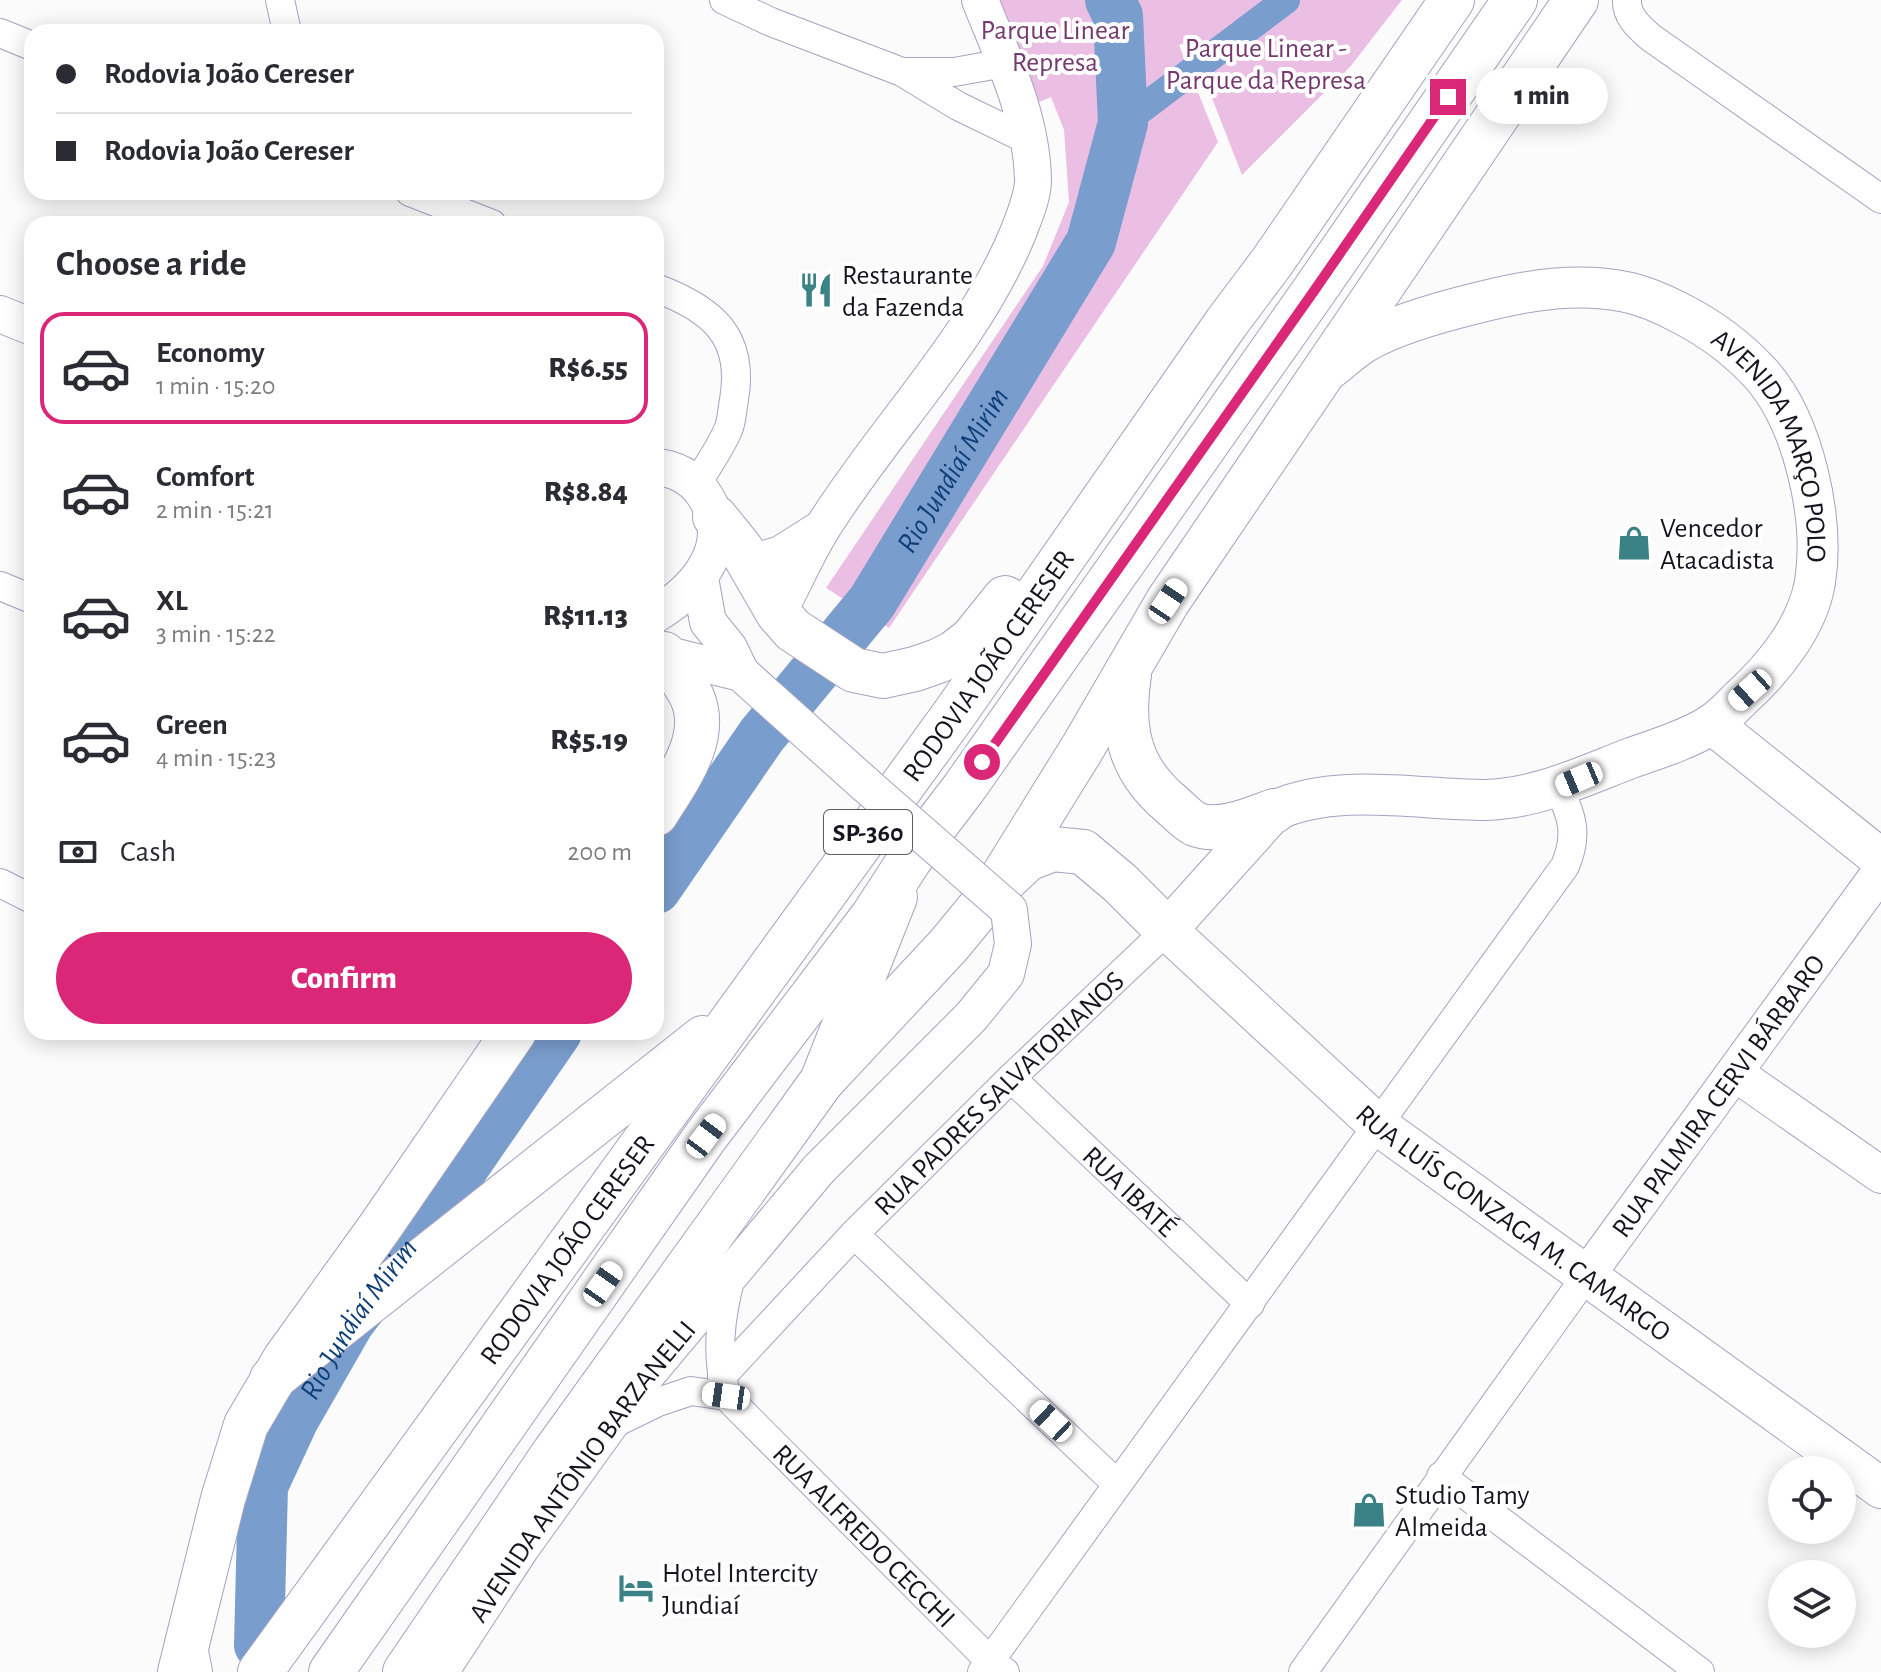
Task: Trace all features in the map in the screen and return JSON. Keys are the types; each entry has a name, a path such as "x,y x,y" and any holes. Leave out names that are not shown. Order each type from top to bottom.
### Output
{"main road":[{"name":"RODOVIA JOÃO CERESER","path":"260,1672 964,700 1452,0"},
{"name":"RODOVIA JOÃO CERESER","path":"336,1665 706,1136 873,916 910,859 964,788 1515,0"},
{"path":"995,889 1168,601 1576,0"},
{"name":"AVENIDA MARÇO POLO","path":"1274,811 1296,801 1331,795 1489,800 1558,788 1712,724 1769,673 1798,629 1815,585 1818,539 1814,495 1803,454 1785,412 1764,377 1740,353 1707,327 1667,306 1627,292 1569,287 1509,295 1456,308 1368,340 1320,377"},
{"path":"706,500 786,621 854,670 883,676 915,669 954,653 972,639 1095,475 1227,322"},
{"path":"664,649 693,699 698,726 694,747 664,800"},
{"path":"1131,665 1125,704 1128,747 1152,788 1196,824 1231,827 1274,811"},
{"path":"1712,724 1881,859"},
{"name":"RUA PADRES SALVATORIANOS","path":"1167,930 1274,811"},
{"path":"405,1672 554,1453 822,1081 948,946 995,889 1027,859 1053,849 1083,852 1120,883 1167,930"},
{"path":"822,1081 910,859"},
{"name":"RUA LUÍS GONZAGA M. CAMARGO","path":"1167,930 1379,1126 1881,1488"},
{"path":"288,1366 746,1005"},
{"path":"185,1665 223,1499 246,1425 509,1040"}],"street":[{"path":"280,0 285,24"},
{"path":"724,0 771,22 902,72 958,106 1030,141"},
{"path":"786,621 823,527 965,328 1007,260 1025,216 1033,184 1030,141 1005,63 980,0"},
{"path":"1627,0 1635,24 1650,37 1881,199"},
{"path":"0,33 24,43"},
{"path":"902,72 954,72 1005,63"},
{"path":"430,200 472,216"},
{"path":"664,292 702,309 732,345 737,363 737,385 729,429 706,500 716,543 700,578 674,603 664,628"},
{"path":"0,314 24,324"},
{"path":"664,468 669,468 706,500"},
{"path":"748,564 781,554 823,527"},
{"path":"700,578 708,622 748,677"},
{"path":"0,586 24,596"},
{"path":"664,642 748,677"},
{"name":"AVENIDA ANTÔNIO BARZANELLI","path":"440,1672 521,1548 639,1384 819,1169 971,1017 1006,974 1013,944 1009,910 748,677"},
{"path":"992,1668 1117,1484 1565,866 1575,830 1570,810 1558,788"},
{"name":"RUA PALMIRA CERVI BÁRBARO","path":"1303,1672 1441,1476 1881,871"},
{"path":"0,883 24,895"},
{"name":"RUA PADRES SALVATORIANOS","path":"724,1386 854,1234 1011,1078 1167,930"},
{"path":"1735,1073 1881,1175"},
{"name":"RUA IBATÉ","path":"1011,1078 1250,1304"},
{"path":"854,1234 1117,1484"},
{"path":"610,1426 658,1402 691,1391 724,1386 720,1337 722,1310 731,1275"},
{"name":"RUA ALFREDO CECCHI","path":"724,1386 992,1668"},
{"path":"1441,1476 1688,1668"}],"green space":[{"path":"989,0 1402,0 1350,67 1242,175 1210,93 1186,43 1179,45 1218,142 889,628 826,588 1043,266 1069,202 1064,130 1051,97 1030,106"}],"waterway":[{"name":"Rio Jundiaí Mirim","path":"664,877 762,735 872,602 1091,242 1123,123 1118,16 1110,0"},
{"path":"1123,123 1286,0"},
{"name":"Rio Jundiaí Mirim","path":"259,1645 263,1486 294,1419 349,1323 433,1212 551,1040"}],"place":[{"name":"Restaurante da Fazenda","path":"816,290"},
{"name":"Vencedor Atacadista","path":"1634,543"},
{"name":"Studio Tamy Almeida","path":"1369,1510"},
{"name":"Hotel Intercity Jundiaí","path":"636,1588"}],"route":[{"path":"982,762 1448,97"}],"park label":[{"name":"Parque Linear Represa","path":"1055,45"},
{"name":"Parque Linear - Parque da Represa","path":"1266,63"}]}
